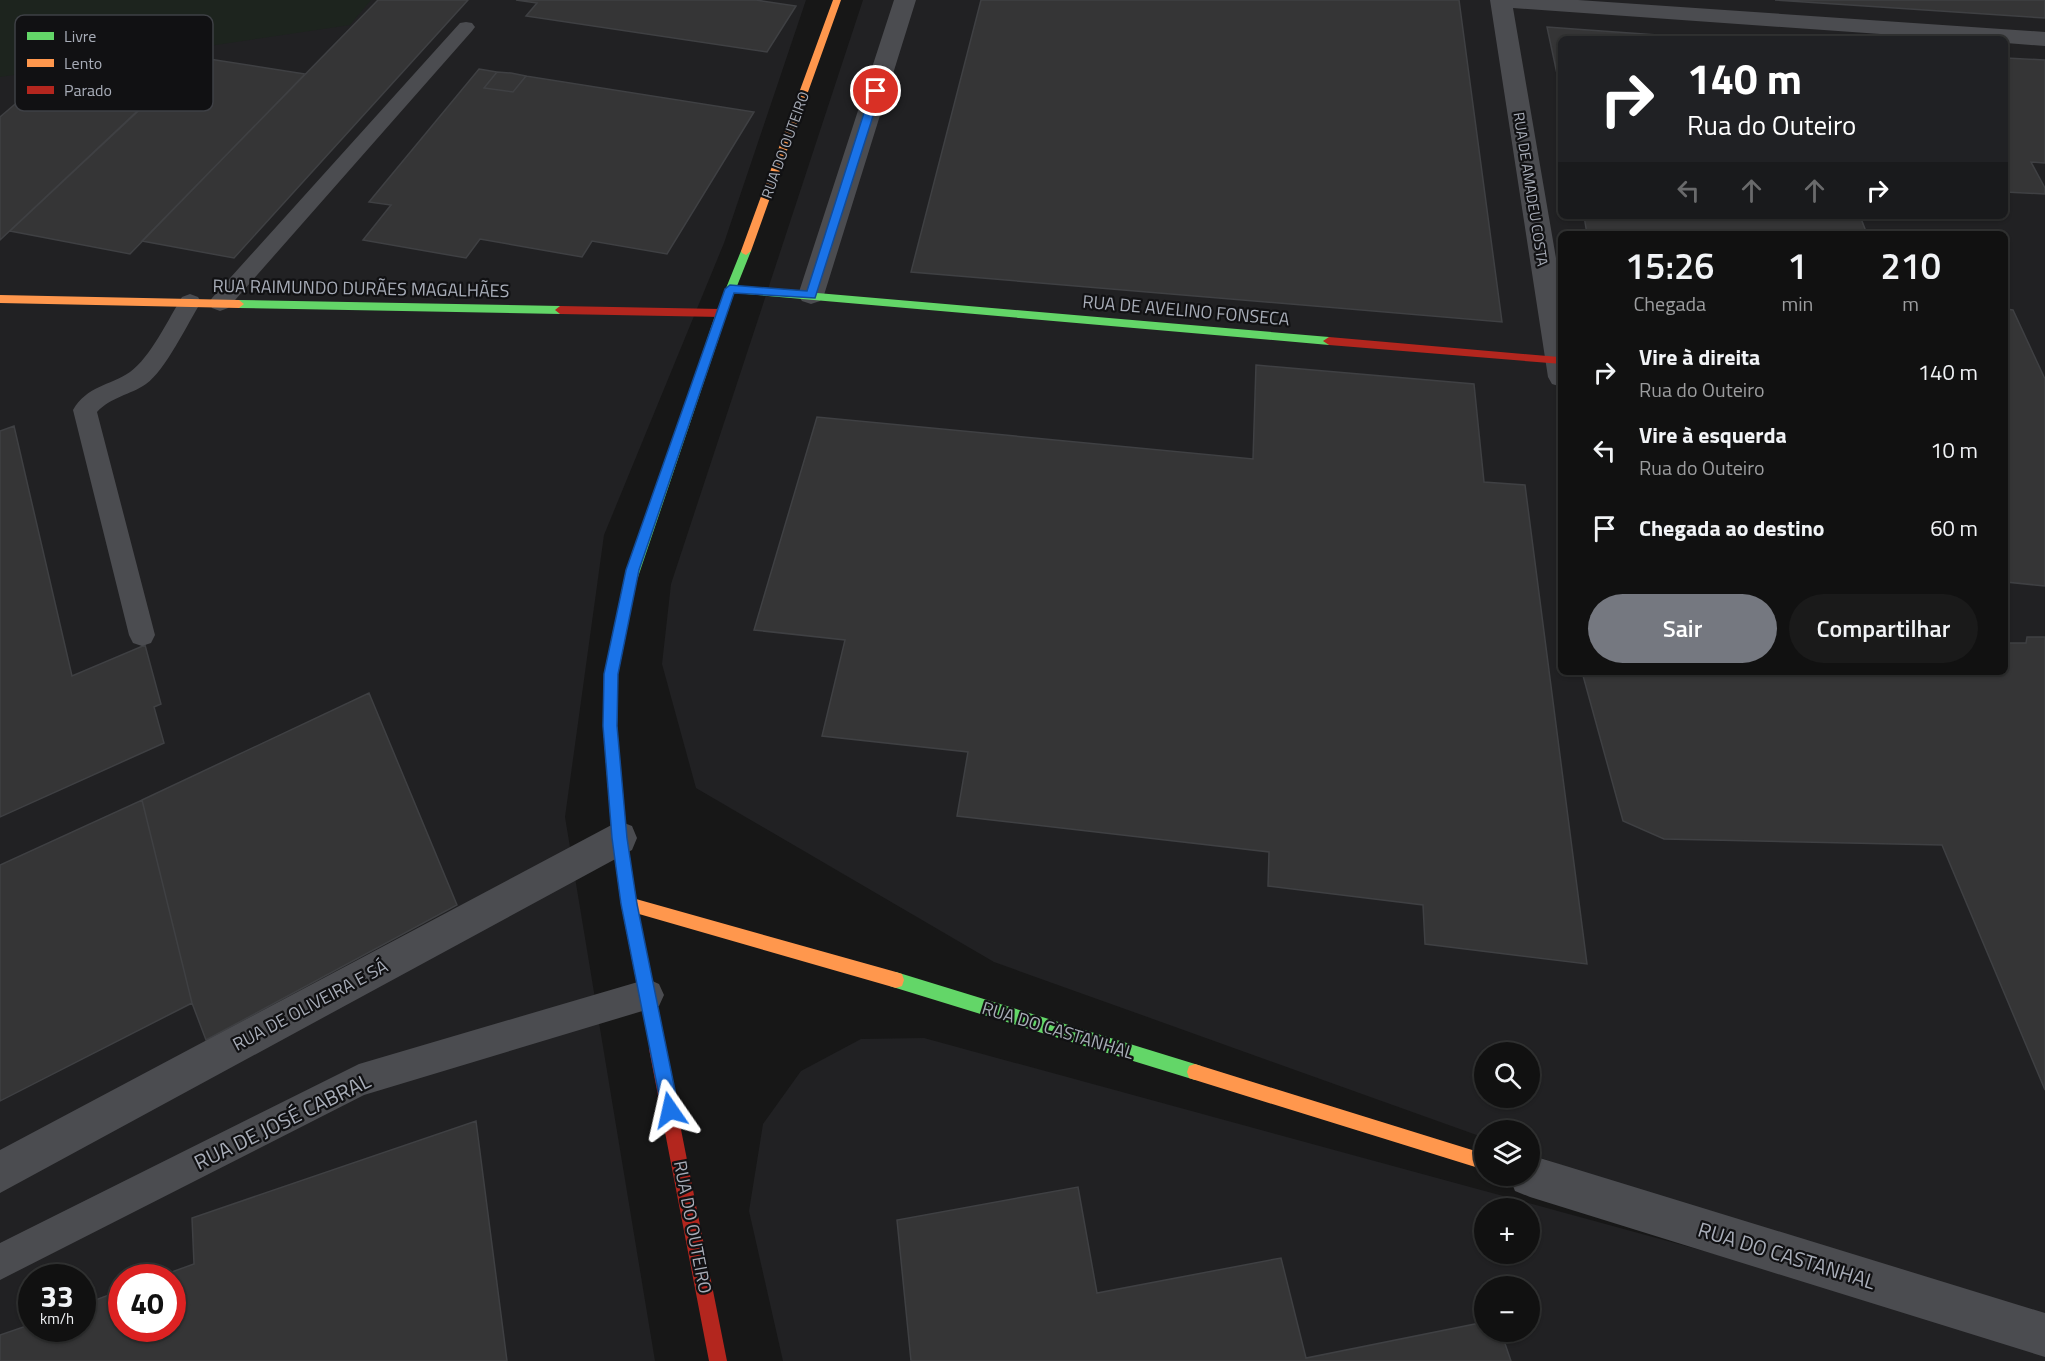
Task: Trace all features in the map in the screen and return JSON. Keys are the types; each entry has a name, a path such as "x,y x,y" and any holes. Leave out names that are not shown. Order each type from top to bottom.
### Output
{"street":[{"name":"RUA DO OUTEIRO","path":"718,1361 629,904 619,838 610,726 611,674 633,570 721,313 756,225 837,0"},
{"path":"730,289 811,295 905,0"},
{"path":"1501,0 2003,36"},
{"name":"RUA DE AMADEU COSTA","path":"1501,0 1558,356"},
{"path":"2008,36 2045,39"},
{"name":"RUA DE AVELINO FONSECA","path":"811,295 1558,369"},
{"name":"RUA RAIMUNDO DURÃES MAGALHÃES","path":"0,299 721,313"},
{"name":"RUA DE OLIVEIRA E SÁ","path":"0,1172 619,838"},
{"name":"RUA DO CASTANHAL","path":"629,904 861,969 1474,1159"},
{"name":"RUA DO CASTANHAL","path":"1540,1179 2045,1335"}],"lane":[{"path":"220,303 466,27"},
{"path":"141,635 85,410 97,397 138,378 152,363 190,302"},
{"name":"RUA DE JOSÉ CABRAL","path":"0,1262 359,1080 648,995"}],"shaded area":[{"path":"0,0 806,0 724,243 604,535 565,817 655,1361 0,1361"},
{"path":"0,0 371,0 350,25 213,45 213,15 15,15 15,75 0,77"},
{"path":"863,0 2045,0 2045,1338 1540,1158 1540,1120 1474,1120 1474,1134 994,962 696,788 662,664 671,584"},
{"path":"924,1038 1510,1198 1474,1198 1474,1264 1540,1264 1540,1206 2045,1344 2045,1361 783,1361 749,1211 763,1124 801,1071 861,1039"}],"building":[{"path":"378,0 468,0 234,258 142,241"},
{"path":"516,0 756,0 796,6 767,52 526,16 537,3"},
{"path":"981,0 1459,0 1502,322 911,272"},
{"path":"1775,0 2045,0 2045,18"},
{"path":"1547,27 1672,36 1558,36 1558,78"},
{"path":"2008,58 2045,60 2045,163 2031,162 2045,188 2045,194 2008,192"},
{"path":"213,60 305,74 130,254 10,231 138,111 213,111"},
{"path":"479,69 497,72 484,88 513,92 526,76 754,112 667,254 592,241 582,257 480,239 466,258 363,240 391,205 369,202"},
{"path":"497,72 526,76 513,92 484,88"},
{"path":"15,104 15,111 137,111 0,240 0,117"},
{"path":"1584,219 1861,219 1866,231 1586,231"},
{"path":"2008,309 2013,310 2045,379 2045,586 2008,582"},
{"path":"1256,365 1474,384 1484,482 1525,485 1587,964 1425,944 1423,905 1268,886 1269,852 957,816 968,752 822,736 845,640 754,630 817,417 1253,459"},
{"path":"14,426 72,676 145,645 161,704 154,707 164,743 0,817 0,431"},
{"path":"2027,637 2045,637 2045,1090 1942,845 1664,839 1623,821 1583,675 2008,675 2008,643 2026,643"},
{"path":"369,693 457,905 206,1040 192,1003 142,800"},
{"path":"142,800 192,1003 0,1101 0,865"},
{"path":"476,1121 507,1361 0,1361 0,1335 18,1329 18,1342 96,1342 96,1300 108,1295 108,1342 186,1342 186,1267 194,1264 192,1218"},
{"path":"1078,1187 1097,1293 1281,1258 1306,1358 1474,1324 1474,1342 1504,1342 1511,1361 911,1361 897,1220"}],"traffic: fast":[{"path":"631,580 721,313 746,251"},
{"path":"730,289 1329,341"},
{"path":"239,304 560,310"},
{"path":"896,980 1195,1072"}],"traffic: slow":[{"path":"746,251 837,0"},
{"path":"0,299 239,304"},
{"path":"631,580 611,674 610,726 619,838 629,904 657,1049"},
{"path":"629,904 896,980"},
{"path":"1195,1072 1474,1159"}],"traffic: jam":[{"path":"560,310 721,313"},
{"path":"1329,341 1558,361"},
{"path":"657,1049 718,1361"}],"route":[{"path":"670,1110 629,904 619,838 610,726 611,674 633,570 730,289 811,295 876,91"}]}
